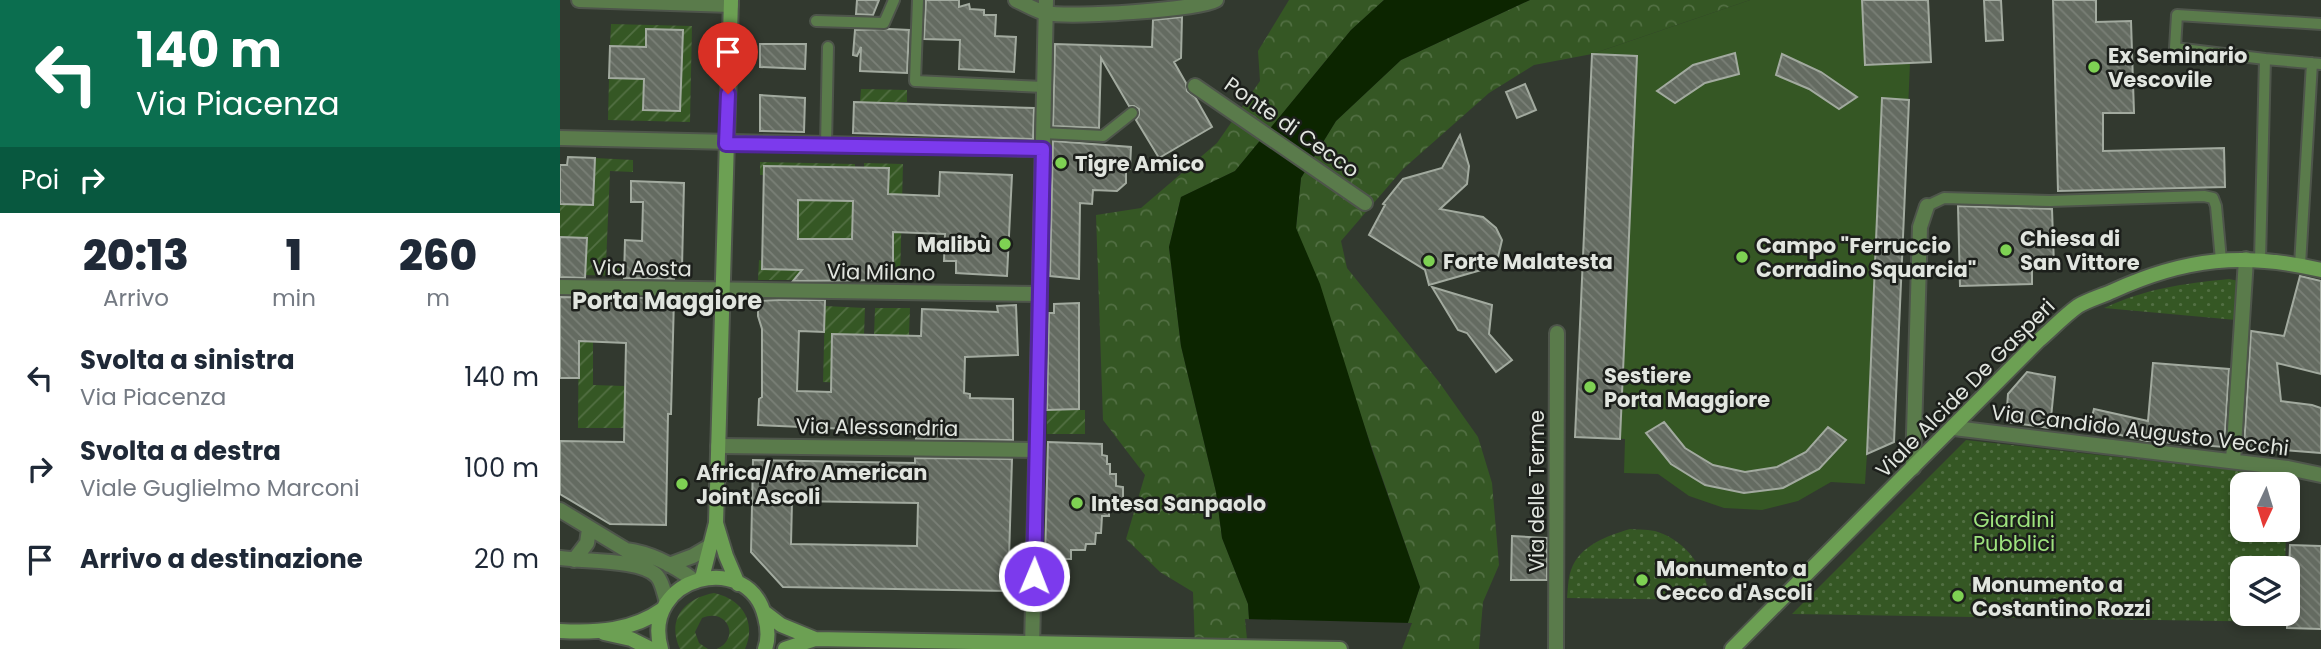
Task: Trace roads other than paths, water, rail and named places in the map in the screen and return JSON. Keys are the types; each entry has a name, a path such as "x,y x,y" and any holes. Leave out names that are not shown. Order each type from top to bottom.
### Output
{"street":[{"path":"579,0 731,2 716,523 699,580"},
{"path":"1016,0 1046,7 1124,13 1170,4 1210,4 1216,0"},
{"path":"1032,645 1046,7"},
{"name":"Ponte di Cecco","path":"1195,86 1365,203"},
{"path":"560,138 726,144 1043,149"},
{"path":"1913,468 1920,227 1927,206"},
{"path":"2233,461 2253,259"},
{"name":"Viale Alcide De Gasperi","path":"1732,649 2038,341 2079,306 2130,283 2185,265 2253,259 2321,270"},
{"name":"Via Aosta","path":"560,287 722,291"},
{"name":"Via Milano","path":"722,291 1040,294"},
{"name":"Via delle Terme","path":"1556,649 1557,333"},
{"name":"Via Candido Augusto Vecchi","path":"1954,428 2288,468 2321,475"},
{"name":"Via Alessandria","path":"718,446 1036,450"},
{"path":"560,510 626,550 635,551 699,580"},
{"path":"716,523 738,584"},
{"path":"567,559 587,543 589,529"},
{"path":"669,565 694,556 709,546"},
{"path":"567,559 635,565 658,577 665,606 658,624 661,649"},
{"path":"600,632 647,620 665,606 679,589 699,580 715,578 738,584 758,601 768,628 765,649"},
{"path":"764,612 781,625 815,639"},
{"path":"560,631 600,632 631,639 651,649"},
{"path":"785,649 815,639 1340,649"}],"lane":[{"path":"816,21 884,23 894,0"},
{"path":"918,0 915,81 1044,87"},
{"path":"2300,265 2317,63 2175,48 2177,15 2321,24"},
{"path":"826,145 828,47"},
{"path":"2253,259 2265,59"},
{"path":"1043,133 1103,136 1132,113"},
{"path":"1927,206 1944,198 2050,201 2204,196 2213,198 2216,206 2221,260"}],"place":[{"name":"Ex Seminario Vescovile","path":"2094,67"},
{"name":"Tigre Amico","path":"1061,163"},
{"name":"Malibù","path":"1005,244"},
{"name":"Chiesa di San Vittore","path":"2006,250"},
{"name":"Campo \"Ferruccio Corradino Squarcia\"","path":"1742,257"},
{"name":"Forte Malatesta","path":"1429,261"},
{"name":"Sestiere Porta Maggiore","path":"1590,387"},
{"name":"Africa/Afro American Joint Ascoli","path":"682,484"},
{"name":"Intesa Sanpaolo","path":"1077,503"},
{"name":"Monumento a Cecco d'Ascoli","path":"1642,580"},
{"name":"Monumento a Costantino Rozzi","path":"1958,596"}],"district":[{"name":"Porta Maggiore","path":"667,300"}],"park label":[{"name":"Giardini Pubblici","path":"2014,531"}]}
